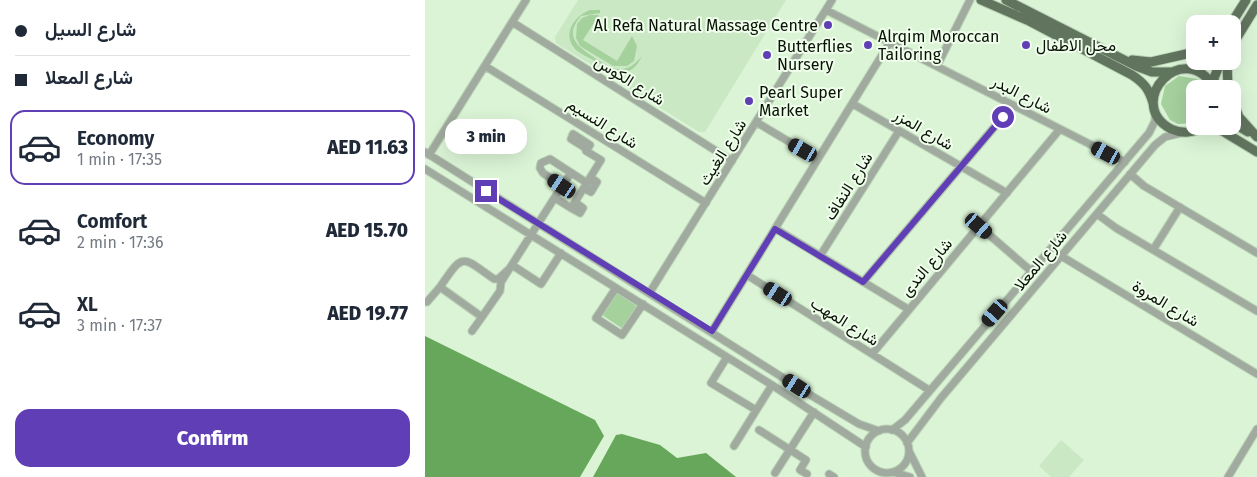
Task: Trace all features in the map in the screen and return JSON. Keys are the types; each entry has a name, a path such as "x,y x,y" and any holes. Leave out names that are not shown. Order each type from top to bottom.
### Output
{"main road":[{"path":"981,0 1029,21 1143,82 1149,89 1154,106 1166,126 1175,131 1185,133"},
{"path":"1005,0 1152,72 1171,72 1186,68"},
{"path":"1237,15 1246,0"},
{"path":"1241,31 1257,5"},
{"path":"1121,58 1151,62 1186,54"},
{"path":"1183,69 1202,74 1207,80"},
{"path":"1154,106 1157,85 1171,72"},
{"path":"1241,119 1257,138"},
{"path":"1241,128 1257,138"},
{"path":"1229,135 1257,152"}],"street":[{"path":"526,0 427,154 651,292 859,424 879,431 892,430 899,433 908,446 922,477"},
{"name":"شارع الغيث","path":"651,292 832,0"},
{"path":"937,66 970,0"},
{"name":"شارع البدر","path":"826,10 1125,162"},
{"name":"شارع الكوس","path":"512,22 732,161"},
{"path":"712,331 891,42"},
{"name":"شارع النسيم","path":"485,66 706,203"},
{"name":"شارع المزر","path":"853,104 1007,193"},
{"path":"863,282 1013,105"},
{"name":"شارع المعلا","path":"892,430 905,420 1125,162 1153,127 1155,121 1154,106"},
{"path":"756,122 819,159"},
{"name":"شارع الندى","path":"872,354 1060,129"},
{"name":"شارع النفاف","path":"821,256 899,131"},
{"name":"شارع المعلا","path":"908,446 941,398 1130,174 1165,137 1185,133"},
{"path":"555,198 573,205 601,160 586,151 587,149"},
{"path":"562,186 543,173 540,168 541,163 550,160 587,183"},
{"path":"425,168 480,199 486,197 486,191"},
{"path":"425,168 814,412 866,447"},
{"path":"472,331 500,291 501,282 571,172"},
{"path":"1130,174 1144,186 1257,253"},
{"path":"1153,250 1180,207"},
{"path":"1097,214 1116,228 1257,311"},
{"path":"979,226 1031,271"},
{"path":"775,229 908,310"},
{"path":"510,267 541,284 561,253"},
{"name":"شارع المروة","path":"1061,256 1257,374"},
{"path":"427,302 457,262 462,260 468,261 495,279 499,279 510,267"},
{"name":"شارع المهب","path":"747,275 929,390"},
{"path":"440,287 483,317"},
{"path":"616,288 596,318 622,335 643,304"},
{"path":"727,357 711,382 756,410"},
{"path":"734,446 771,385"},
{"path":"775,473 814,412"},
{"path":"1228,477 1255,437 1257,429"},
{"path":"759,430 806,460 800,470 807,474"},
{"path":"879,431 868,440 866,447 867,460 875,469 881,472 893,472 910,477"},
{"path":"893,472 905,463 908,446"},
{"path":"871,477 875,469"}],"shaded area":[{"path":"578,0 786,0 705,132 699,132 556,43 555,37"},
{"path":"590,10 600,10 600,13 581,16 573,30 576,42 591,56 616,69 629,67 642,56 632,69 620,72 607,68 576,50 570,38 571,27 579,17"},
{"path":"590,15 599,15 583,40 617,61 632,36 637,46 634,61 627,66 613,66 580,46 576,38 577,24 582,18"},
{"path":"1179,76 1198,80 1186,80 1186,124 1178,124 1170,120 1161,104 1165,86"},
{"path":"617,293 638,307 623,329 602,315"},
{"path":"425,336 595,420 604,436 580,477 425,477"},
{"path":"622,434 660,445 677,458 706,453 736,477 593,477 616,435"},
{"path":"1061,440 1084,460 1069,477 1051,477 1039,466"}],"place":[{"name":"Al Refa Natural Massage Centre","path":"828,25"},
{"name":"Alrqim Moroccan Tailoring","path":"868,45"},
{"name":"محل الاطفال","path":"1026,45"},
{"name":"Butterflies Nursery","path":"767,55"},
{"name":"Pearl Super Market","path":"749,101"}],"route":[{"path":"486,191 712,331 775,229 863,282 1003,117"}]}
